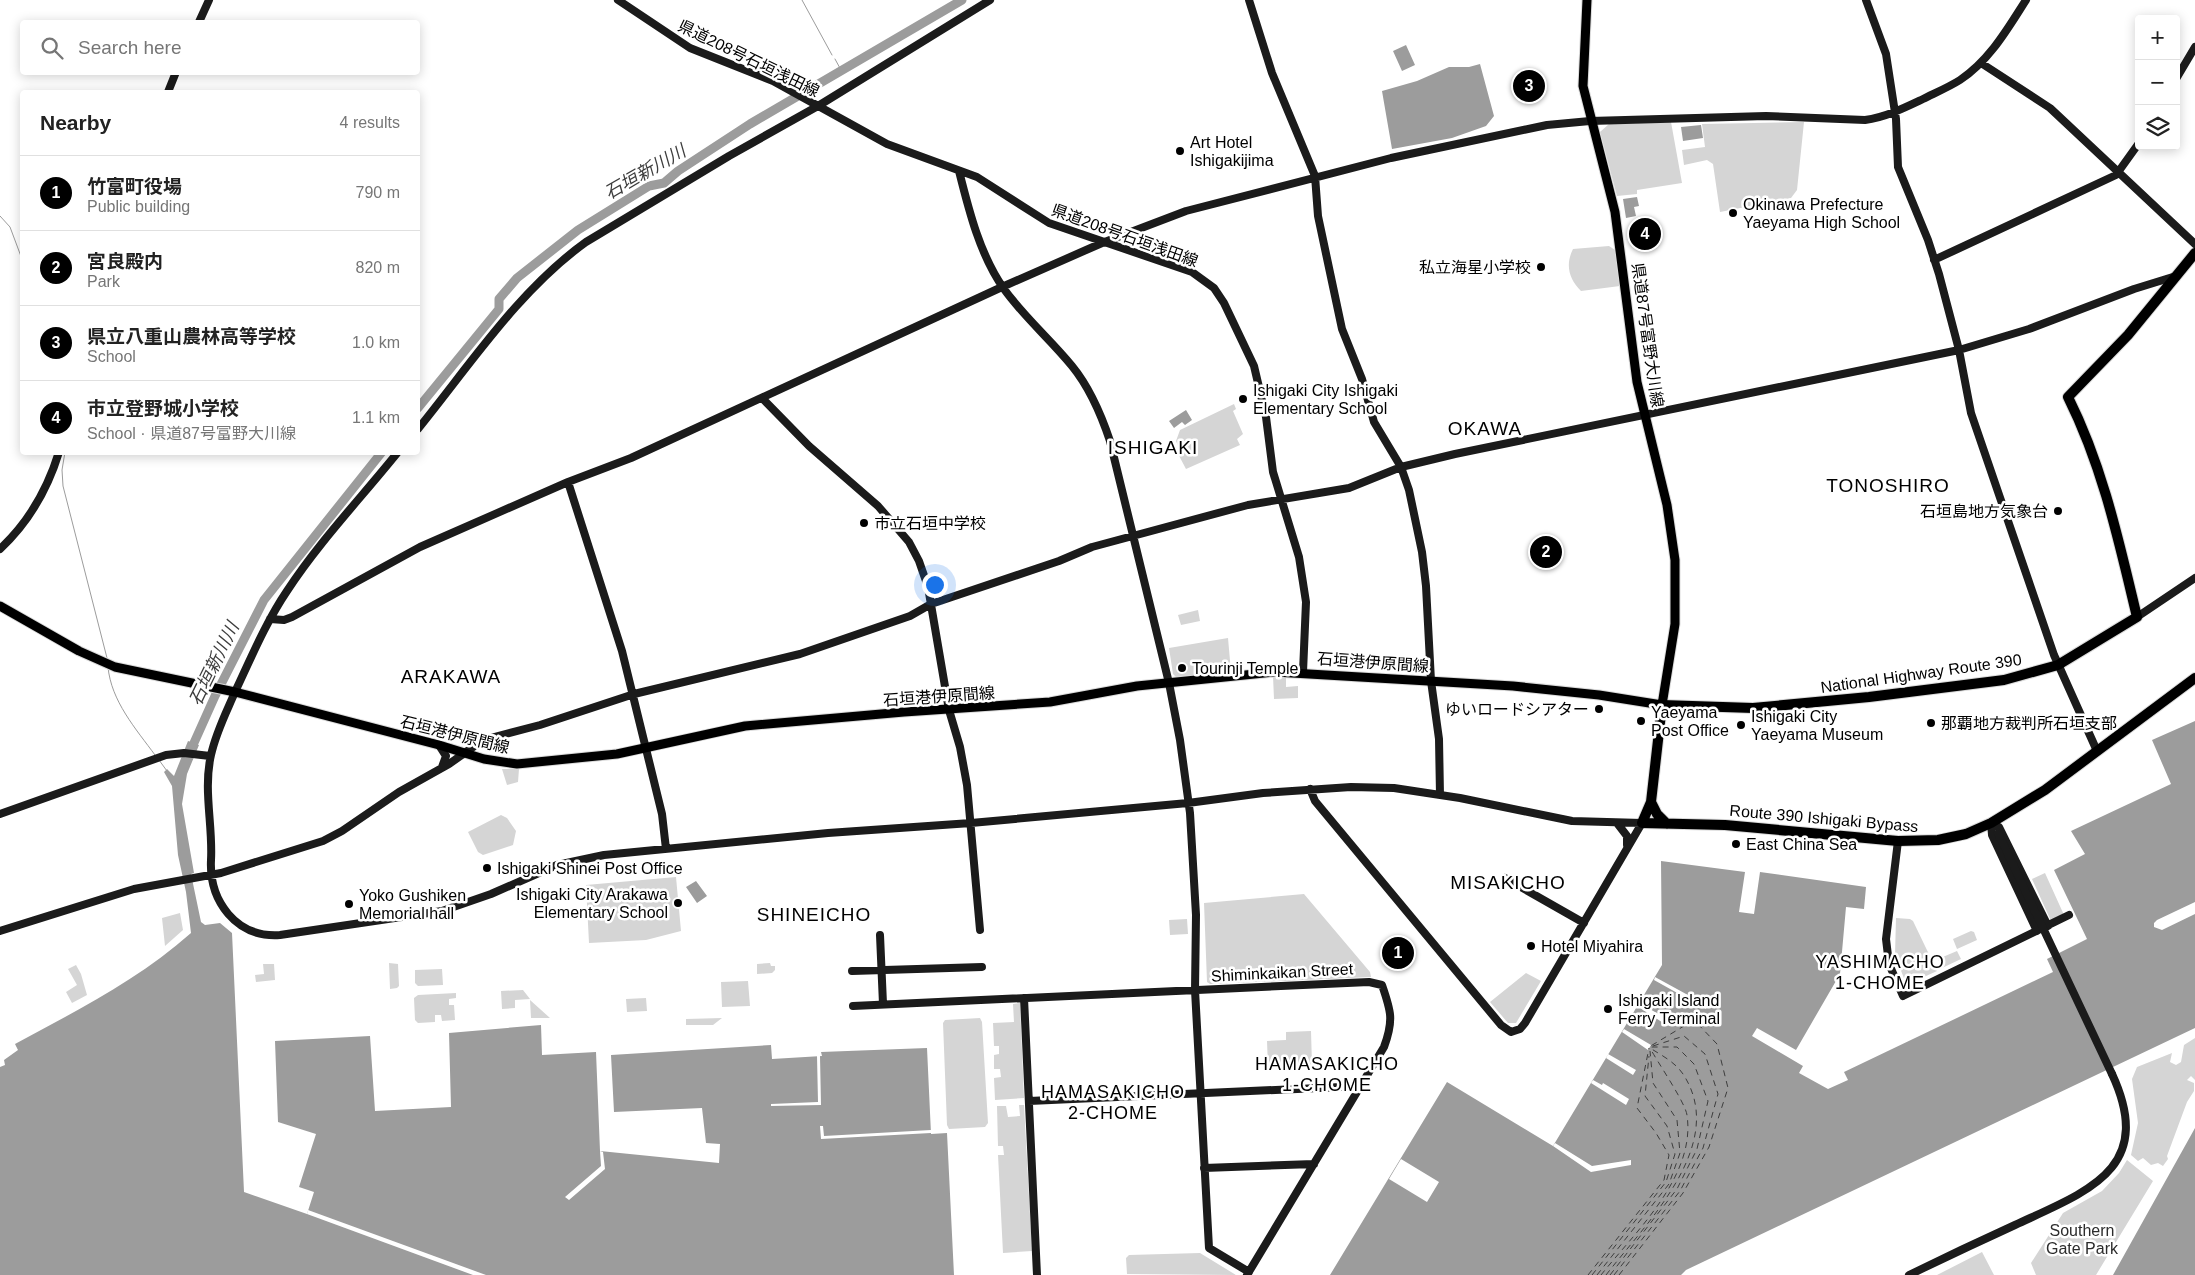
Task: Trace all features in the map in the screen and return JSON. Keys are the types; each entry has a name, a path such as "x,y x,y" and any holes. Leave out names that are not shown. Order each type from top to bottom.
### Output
{"highway":[{"path":"2137,617 2110,506 2096,463 2068,397 2128,335 2195,253"},
{"name":"National Highway Route 390","path":"1662,705 1753,708 1869,698 2004,680 2058,665 2137,617"},
{"name":"Route 390 Ishigaki Bypass","path":"1642,824 1725,825 1898,841 1938,840 1966,834 1991,823 2045,790 2195,678"},
{"path":"1642,824 1651,802 1662,705"},
{"path":"1651,802 1654,810 1667,824"}],"main road":[{"name":"県道87号富野大川線","path":"1587,0 1583,86 1590,120 1615,212 1634,366 1644,416 1667,505 1675,560 1674,624 1662,705"},
{"name":"石垣港伊原間線","path":"0,606 106,664 231,692 438,745 484,759 516,764 617,754 745,726 1050,702 1137,686 1251,674 1303,672 1532,688 1621,698 1662,705"}],"street":[{"path":"200,20 209,0"},
{"name":"県道208号石垣浅田線","path":"618,0 690,48 765,78 887,144 991,185 1049,223 1192,272 1214,288 1228,311 1254,366 1266,417 1273,472 1299,557 1306,602 1303,672"},
{"path":"420,426 529,292 568,255 814,104 990,0"},
{"path":"1249,0 1272,73 1315,176 1320,231 1342,329 1367,394 1374,422 1401,467 1409,490 1422,552 1429,614 1431,681 1439,739 1440,795"},
{"path":"1866,0 1886,54 1894,112 1898,167 1934,260 1959,350 1973,421 2058,665 2097,751"},
{"path":"270,619 284,620 292,617 420,547 568,482 631,458 1102,242 1167,217 1315,176 1547,125 1590,120 1766,116 1865,120 1894,112 1959,80 1981,62 2026,0"},
{"path":"2180,72 2195,47"},
{"path":"1981,62 2043,102 2195,244"},
{"path":"169,90 175,75"},
{"path":"1934,260 2120,172 2135,150"},
{"path":"959,171 980,242 1002,287 1025,316 1073,366 1093,398 1110,441 1170,683 1188,803 1195,901 1195,990 1209,1248 1248,1274 1363,1086"},
{"path":"0,931 134,889 211,876 250,866 323,841 342,831 398,792 441,769 483,740 540,725 634,694 800,654 910,616 931,604 1092,547 1248,505 1349,488 1401,467 1959,350 2029,329 2127,291 2176,276"},
{"path":"762,398 809,446 878,506 910,542 924,574 949,710 960,747 971,823 980,930"},
{"path":"0,549 16,534 34,510 50,480 58,455"},
{"path":"396,455 294,580 270,619 231,692 224,715 206,755 211,876 218,900 228,916 240,927 276,935 442,911 491,894 557,866 604,855 828,833 971,823 1188,803 1238,795 1310,790 1394,788 1440,795 1572,821 1642,824 1525,1023 1515,1032 1508,1031 1500,1025 1361,858 1315,800 1310,790"},
{"path":"568,482 634,694 662,814 666,849"},
{"path":"2137,617 2195,578"},
{"path":"483,740 480,752 484,759"},
{"path":"438,745 446,756 441,769"},
{"path":"0,814 153,759 184,753 206,755"},
{"path":"1618,823 1627,836 1627,850"},
{"path":"1909,1275 2075,1197 2102,1179 2119,1156 2124,1144 2126,1116 2124,1102 2115,1080 1998,833 1991,823"},
{"path":"1991,823 1999,827 2048,926"},
{"path":"1991,823 1992,834 2037,931"},
{"path":"1898,841 1886,939 1889,964 1903,996 2069,916"},
{"path":"1505,878 1584,923"},
{"path":"880,935 883,1004"},
{"path":"852,971 982,967"},
{"name":"Shiminkaikan Street","path":"853,1006 1369,982 1382,985 1392,1015 1390,1031 1384,1047 1363,1086"},
{"path":"1024,998 1037,1275"},
{"path":"1029,1101 1363,1086"},
{"path":"1204,1168 1314,1164"}],"green space":[{"path":"1671,122 1682,183 1637,190 1637,194 1617,196 1600,132 1609,124"},
{"path":"1804,122 1797,190 1791,198 1720,212 1713,164 1707,160 1684,165 1682,150 1705,147 1702,124"},
{"path":"1609,246 1615,250 1620,286 1581,291 1571,277 1570,272 1569,261 1573,249"},
{"path":"1234,404 1236,409 1233,411 1243,434 1237,439 1240,445 1186,469 1176,450 1179,448 1176,441 1180,430"},
{"path":"1198,610 1200,621 1181,625 1178,615"},
{"path":"1228,638 1231,672 1177,678 1173,674 1169,648"},
{"path":"1273,676 1286,676 1286,687 1298,686 1298,698 1274,699"},
{"path":"502,769 519,769 518,782 507,785"},
{"path":"501,815 507,818 516,831 513,845 483,855 478,852 468,832"},
{"path":"2045,873 2064,915 2051,921 2032,879"},
{"path":"676,877 681,931 646,940 589,943 586,885"},
{"path":"1304,894 1370,972 1371,977 1210,984 1207,982 1204,903"},
{"path":"180,913 183,930 165,946 162,918"},
{"path":"1896,918 1913,921 1937,971 1913,982 1905,981 1895,955"},
{"path":"1187,919 1188,934 1170,935 1169,920"},
{"path":"1971,931 1974,932 1977,940 1957,949 1953,939"},
{"path":"1957,951 1961,959 1942,968 1938,959"},
{"path":"389,963 398,964 399,986 397,988 390,989"},
{"path":"770,963 771,966 775,966 775,970 772,973 757,974 757,964"},
{"path":"263,964 274,964 275,980 256,982 255,975 264,974"},
{"path":"76,965 81,974 87,995 72,1003 66,992 77,985 68,969"},
{"path":"442,969 443,985 418,986 415,983 415,970"},
{"path":"1526,973 1541,981 1516,1023 1508,1023 1490,1002"},
{"path":"748,981 750,1006 722,1007 721,982"},
{"path":"523,990 530,999 515,1000 515,1008 502,1009 501,991"},
{"path":"456,993 456,998 449,999 449,1005 454,1005 455,1020 442,1021 441,1015 435,1015 435,1022 418,1023 415,1020 414,998 418,995"},
{"path":"646,998 647,1011 627,1012 626,999"},
{"path":"530,1000 550,1018 531,1018"},
{"path":"1020,1003 1024,1098 995,1100 994,1078 1001,1077 1000,1069 994,1069 994,1055 999,1054 999,1046 994,1046 993,1023 1014,1022 1013,1004"},
{"path":"722,1018 713,1025 686,1025 686,1019"},
{"path":"980,1018 982,1022 988,1123 985,1127 949,1129 947,1125 943,1023 945,1020"},
{"path":"1311,1031 1312,1065 1268,1067 1267,1041 1286,1040 1286,1032"},
{"path":"2195,1038 2195,1080 2191,1076 2187,1080 2194,1083 2194,1091 2187,1102 2167,1156 2168,1159 2163,1166 2158,1163 2151,1165 2143,1158 2138,1161 2131,1155 2138,1123 2132,1079 2137,1067 2172,1053 2170,1062 2176,1065 2181,1062 2184,1045"},
{"path":"1019,1105 1024,1105 1032,1251 1003,1253 998,1155 1004,1155 1003,1146 998,1146 997,1106 1006,1106 1008,1117 1020,1116"},
{"name":"Southern Gate Park","path":"2127,1160 2153,1181 2096,1275 2036,1275 2031,1263 2063,1213 2102,1191 2119,1173"},
{"path":"1982,1252 1994,1275 1937,1275"},
{"path":"1200,1253 1236,1275 1127,1274 1126,1258 1129,1255"}],"shaded area":[{"path":"1406,45 1415,65 1402,71 1393,51"},
{"path":"1480,64 1494,116 1486,126 1452,138 1392,149 1382,91 1417,81 1449,67 1469,67"},
{"path":"1701,125 1703,138 1683,141 1681,127"},
{"path":"1637,197 1639,206 1634,207 1636,216 1626,218 1623,199"},
{"path":"1186,410 1192,420 1185,425 1182,422 1174,428 1169,421"},
{"path":"2195,721 2195,1028 1686,1270 1681,1275 1330,1275 1447,1082 1553,1146 1662,965 1661,861 1745,872 1739,912 1754,914 1760,872 1866,887 1864,909 1846,907 1840,974 1796,1050 1757,1028 1752,1036 1803,1066 1799,1073 1828,1089 1848,1080 1844,1072 2053,972 2047,959 2087,939 2054,870 2085,854 2071,831 2171,784 2152,740"},
{"path":"188,741 199,745 187,774 182,804 194,873 191,874 201,922 205,925 220,923 232,933 244,1192 307,1214 314,1192 299,1187 316,1134 278,1122 275,1041 370,1036 375,1111 451,1107 449,1033 541,1025 542,1055 596,1052 600,1151 719,1163 720,1144 706,1143 702,1108 614,1112 611,1055 771,1045 772,1059 822,1056 821,1052 927,1048 931,1134 947,1133 954,1275 0,1275 0,1067 5,1065 4,1060 18,1050 15,1044 106,994 150,966 191,933 186,892 178,855 172,786 164,772 167,769 174,776"},
{"path":"696,881 707,896 697,903 686,887"},
{"path":"2195,1128 2195,1275 2113,1275"}],"pier":[{"path":"2195,902 2195,914 2162,930 2154,927 2154,923 2157,920"},
{"path":"1655,977 1708,1006 1706,1009 1654,980"},
{"path":"1639,1003 1671,1021 1668,1026 1637,1006"},
{"path":"1624,1029 1651,1045 1648,1050 1622,1032"},
{"path":"1608,1054 1636,1070 1633,1075 1606,1058"},
{"path":"817,1056 820,1056 821,1105 771,1106 771,1104 818,1102"},
{"path":"1593,1080 1602,1085 1603,1083 1629,1099 1626,1105 1591,1083"},
{"path":"820,1126 823,1126 824,1136 931,1130 931,1133 821,1139"},
{"path":"1555,1143 1592,1166 1631,1160 1631,1165 1591,1172 1553,1146"},
{"path":"600,1151 603,1152 605,1169 569,1200 565,1197 601,1166"},
{"path":"1401,1159 1439,1182 1427,1202 1389,1179"},
{"path":"308,1210 486,1275 473,1275 307,1214"}],"waterway":[{"path":"802,0 832,55"},
{"name":"石垣新川川","path":"420,406 499,309 499,299 517,278 578,230 649,186 664,183 678,171 750,124 962,0"},
{"path":"835,59 841,70"},
{"path":"0,216 10,227 20,254"},
{"path":"64,455 62,470 63,486 107,658"},
{"name":"石垣新川川","path":"189,754 215,696 264,600 380,455"},
{"path":"108,667 110,679 119,703 155,755"},
{"path":"159,760 167,771"}],"ferry route":[{"path":"1619,1275 1683,1193 1709,1147 1728,1088 1717,1044 1694,1020 1649,1047"},
{"path":"1614,1275 1680,1191 1703,1148 1718,1094 1705,1054 1684,1036 1653,1046"},
{"path":"1610,1275 1677,1189 1697,1149 1708,1101 1694,1064 1677,1047 1650,1047"},
{"path":"1588,1275 1664,1180 1669,1155 1656,1133 1637,1108 1649,1048"},
{"path":"1601,1275 1646,1221 1673,1181 1682,1160 1687,1138 1687,1115 1685,1109 1677,1092 1650,1048"},
{"path":"1606,1275 1660,1207 1677,1181 1689,1155 1696,1128 1695,1101 1683,1074 1672,1062 1650,1048"},
{"path":"1597,1275 1669,1184 1680,1153 1677,1120 1653,1083 1650,1051"},
{"path":"1592,1275 1666,1182 1675,1154 1667,1126 1645,1096 1649,1056"}],"place":[{"name":"県立八重山農林高等学校","path":"1529,86"},
{"name":"Art Hotel Ishigakijima","path":"1180,151"},
{"name":"Okinawa Prefecture Yaeyama High School","path":"1733,213"},
{"name":"市立登野城小学校","path":"1645,234"},
{"name":"私立海星小学校","path":"1541,267"},
{"name":"Ishigaki City Ishigaki Elementary School","path":"1243,399"},
{"name":"石垣島地方気象台","path":"2058,511"},
{"name":"市立石垣中学校","path":"864,523"},
{"name":"宮良殿内","path":"1546,552"},
{"name":"Tourinji Temple","path":"1182,668"},
{"name":"ゆいロードシアター","path":"1599,709"},
{"name":"Yaeyama Post Office","path":"1641,721"},
{"name":"那覇地方裁判所石垣支部","path":"1931,723"},
{"name":"Ishigaki City Yaeyama Museum","path":"1741,725"},
{"name":"East China Sea","path":"1736,844"},
{"name":"Ishigaki Shinei Post Office","path":"487,868"},
{"name":"Ishigaki City Arakawa Elementary School","path":"678,903"},
{"name":"Yoko Gushiken Memorial hall","path":"349,904"},
{"name":"Hotel Miyahira","path":"1531,946"},
{"name":"竹富町役場","path":"1398,953"},
{"name":"Ishigaki Island Ferry Terminal","path":"1608,1009"}],"district":[{"name":"OKAWA","path":"1485,428"},
{"name":"ISHIGAKI","path":"1153,447"},
{"name":"TONOSHIRO","path":"1888,485"},
{"name":"ARAKAWA","path":"451,676"},
{"name":"MISAKICHO","path":"1508,882"},
{"name":"SHINEICHO","path":"814,914"},
{"name":"YASHIMACHO 1-CHOME","path":"1880,972"},
{"name":"HAMASAKICHO 1-CHOME","path":"1327,1074"},
{"name":"HAMASAKICHO 2-CHOME","path":"1113,1102"}]}
